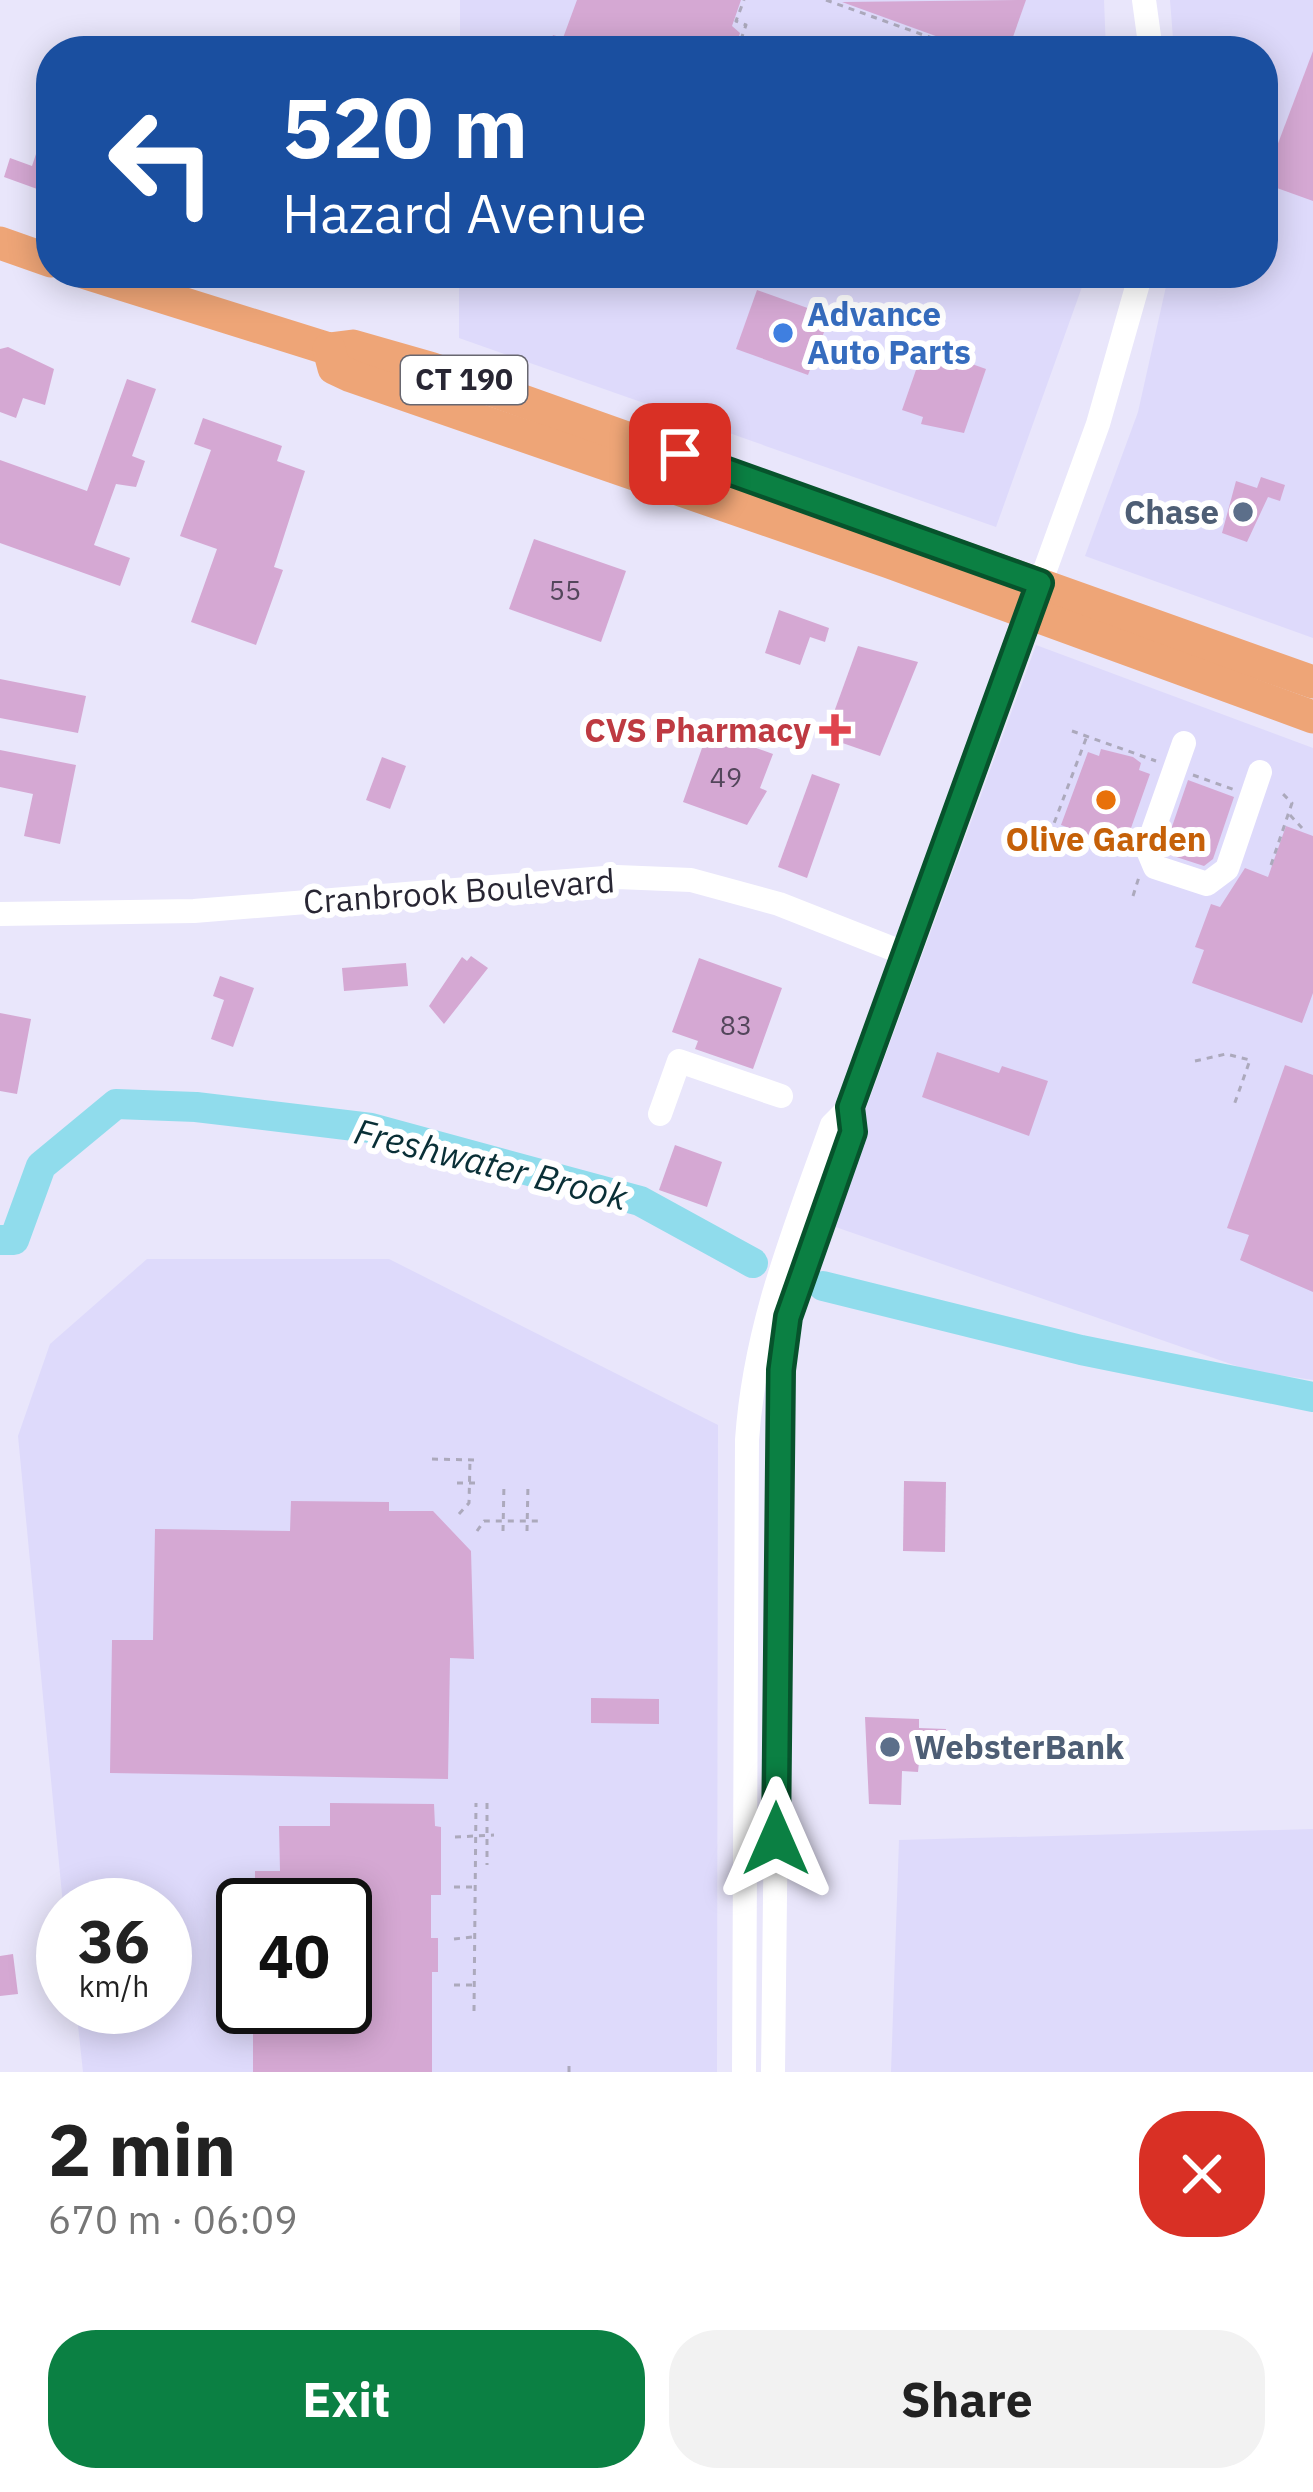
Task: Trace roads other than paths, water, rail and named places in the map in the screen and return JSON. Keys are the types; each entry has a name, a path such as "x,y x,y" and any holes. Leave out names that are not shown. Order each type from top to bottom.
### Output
{"main road":[{"path":"0,243 36,256"},
{"name":"CT 190","path":"133,288 329,350 353,346 596,425 1035,598 1313,717"},
{"name":"CT 190","path":"329,350 334,368 351,376 524,435 1313,682"},
{"path":"524,435 562,436 596,425"}],"street":[{"path":"1144,0 1149,36"},
{"path":"744,2072 752,1373 764,1316 832,1124 850,1107 906,954 1113,382 1137,288"},
{"path":"1184,743 1147,848 1155,867 1207,884 1218,879 1227,868 1261,772"},
{"name":"Cranbrook Boulevard","path":"0,914 194,911 616,878 692,880 779,904 906,954"},
{"path":"660,1114 679,1061 781,1096"},
{"path":"773,2072 777,1426 788,1317 853,1132 850,1107"},
{"path":"746,1619 775,1619"}],"waterway":[{"name":"Freshwater Brook","path":"0,1240 14,1240 41,1166 116,1104 196,1107 371,1128 640,1201 753,1263"},
{"name":"Freshwater Brook","path":"823,1286 1081,1350 1313,1397"}],"place":[{"name":"Advance Auto Parts","path":"783,333"},
{"name":"Chase","path":"1243,512"},
{"name":"CVS Pharmacy","path":"835,730"},
{"name":"Olive Garden","path":"1106,800"},
{"name":"WebsterBank","path":"890,1747"}]}
